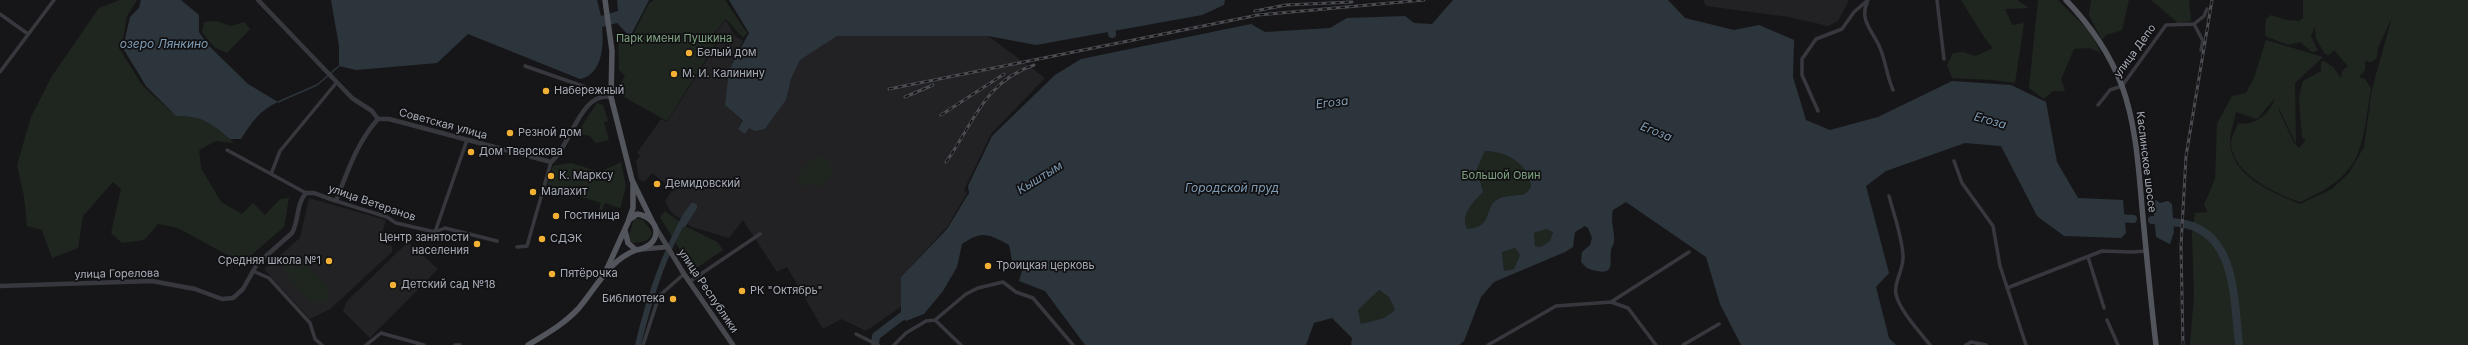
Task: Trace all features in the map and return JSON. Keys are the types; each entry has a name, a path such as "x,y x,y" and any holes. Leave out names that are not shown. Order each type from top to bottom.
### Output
{"main road":[{"path":"528,345 564,323 577,310 606,271 622,256 655,239 656,228 632,180 611,97 610,30 605,0"},
{"name":"Каслинское шоссе","path":"2066,0 2093,32 2108,56 2122,86 2135,147 2156,345"},
{"path":"606,271 625,232 629,220 632,208 632,180"},
{"path":"629,220 637,214 647,217 652,221"},
{"name":"улица Республики","path":"656,228 666,247 689,282 733,345"},
{"path":"625,232 628,244 638,249 666,247"}],"street":[{"path":"0,72 54,0"},
{"path":"258,0 333,76 352,98 372,111 378,119 370,128 351,164 336,201"},
{"path":"1869,0 1865,8 1864,17 1881,49 1886,72 1893,90"},
{"path":"1818,111 1802,75 1802,60 1816,39 1842,29 1854,12 1869,0"},
{"path":"1937,0 1944,58"},
{"path":"2201,50 2203,41 2194,24 2204,16 2207,9"},
{"path":"0,14 28,34"},
{"name":"улица Депо","path":"2098,104 2110,90 2122,86 2166,25 2194,24"},
{"path":"525,66 597,91 603,96"},
{"path":"271,174 280,151 337,82"},
{"path":"517,247 527,246 551,162 561,150 586,107 594,99 603,96 611,97"},
{"name":"Советская улица","path":"378,119 389,118 551,162"},
{"path":"435,232 467,140"},
{"name":"улица Ветеранов","path":"227,150 306,193 314,193 387,217 396,223 435,232 445,228 497,241"},
{"path":"1954,161 1962,183 1993,226 2000,266 2018,328 2026,345"},
{"path":"306,193 300,203 292,233 262,259 253,271 269,278 310,323 315,339 322,345"},
{"path":"1889,196 1904,256 1902,272 1895,286 1896,295 1912,323 1930,345"},
{"path":"689,282 760,234"},
{"path":"2007,288 2088,257 2102,250 2132,252 2146,251"},
{"path":"1611,302 1689,252"},
{"path":"2088,257 2104,308"},
{"name":"улица Горелова","path":"0,286 152,281 195,289 222,299 232,298 243,289 253,271"},
{"path":"643,345 659,296 684,274"},
{"path":"894,345 906,333 926,321 935,320 966,294 978,288 1003,282 1016,292 1033,298 1073,345"},
{"path":"1488,345 1556,306 1611,302 1628,308 1656,345"},
{"path":"935,320 962,345"},
{"path":"2107,320 2118,345"},
{"path":"1683,345 1719,324"},
{"path":"366,345 381,333 424,345"},
{"path":"856,334 878,345"},
{"path":"1966,345 1970,342 1986,345"},
{"path":"455,345 460,345"}],"shaded area":[{"path":"1703,0 1849,0 1838,21 1828,26 1789,17 1706,6"},
{"path":"726,20 735,36 743,41 729,70 725,105 749,128 765,129 786,100 791,79 800,60 837,36 988,36 1045,78 991,134 964,190 967,193 947,227 901,277 902,306 866,331 841,319 823,329 787,267 777,272 743,220 729,238 692,227 671,212 665,201 673,189 652,173 644,182 639,179 636,161 640,156 637,153 661,119 667,122 719,41 713,36"},
{"name":"Средняя школа №1","path":"309,198 386,220 379,243 392,246 392,252 330,309 310,319 264,269 300,238"},
{"name":"Детский сад №18","path":"408,242 438,269 370,338 343,311 347,301"}],"green space":[{"path":"120,0 137,0 127,16 123,39 119,48 142,85 176,116 194,117 208,122 221,130 234,143 216,141 199,150 201,168 221,202 242,214 253,203 265,215 280,199 289,198 284,227 242,263 178,228 158,224 144,240 122,243 111,233 121,189 113,182 83,216 78,248 52,258 42,230 27,226 24,196 17,165 31,117 52,76 99,8"},
{"name":"Парк имени Пушкина","path":"654,0 725,0 747,33 743,38 726,19 712,36 717,42 667,121 615,92 625,76 619,70 618,32 631,39 649,3"},
{"path":"1961,0 2017,0 2029,8 2005,9 2012,25 2024,23 2015,83 1952,78 1947,65 1953,53 1963,52 1976,56 1993,48 1984,37"},
{"path":"2038,0 2058,0 2091,33 2101,53 2090,48 2074,49 2061,79 2065,91 2053,91 2044,99 2029,88"},
{"path":"2091,0 2129,0 2122,30 2106,35 2102,40 2089,15"},
{"path":"2151,0 2189,0 2191,21 2178,23"},
{"path":"2303,0 2468,0 2468,345 2190,345 2194,296 2192,234 2195,213 2208,212 2204,205 2215,179 2217,124 2232,96 2246,93 2254,78 2266,40 2323,57 2295,83 2296,144 2279,108 2294,143 2299,148 2306,140 2302,137 2299,98 2303,81 2321,71 2321,62 2324,61 2333,67 2341,78 2342,71 2348,66 2334,50 2329,55 2325,54 2316,39 2315,27 2311,36 2318,51 2312,52 2300,42 2288,45 2265,36 2266,19 2271,15 2286,20 2299,21 2303,18","holes":["2392,17 2372,89 2364,147 2349,173 2332,189 2300,204 2278,195 2256,182 2238,165 2232,154 2230,142 2231,131 2236,112 2257,119 2275,98 2270,109 2261,118 2250,123 2238,123 2231,144 2239,165 2257,181 2268,188 2300,202 2321,192 2337,181 2348,170 2356,158 2365,128 2371,88 2365,79 2359,77 2365,70 2365,61 2371,62 2377,58 2378,48"]},
{"path":"216,21 231,26 244,22 250,29 227,53 214,47 202,32 204,22"},
{"path":"597,103 603,105 608,121 604,122 609,140 596,143 590,136 577,133"},
{"name":"Большой Овин","path":"1485,151 1501,153 1516,160 1522,166 1530,179 1531,187 1525,194 1503,197 1495,201 1481,225 1466,230 1465,219 1468,209 1483,192 1477,169"},
{"path":"820,155 830,163 833,175 818,187 812,183 806,187 798,180 798,174 810,161"},
{"path":"621,162 626,187 620,208 605,203 602,210 599,210 601,203 547,186 553,166 571,163 600,172"},
{"path":"665,211 687,227 717,242 723,250 695,269 688,263 660,217"},
{"path":"636,218 643,220 652,232 648,240 633,243 628,238"},
{"path":"1546,229 1553,232 1550,241 1541,247 1535,246 1534,233"},
{"path":"1515,248 1520,255 1514,269 1504,271 1502,252"},
{"path":"292,257 300,258 328,288 329,298 323,303 313,303 285,273 285,265"},
{"path":"1379,290 1389,297 1395,310 1384,318 1361,324 1358,310"}],"water":[{"name":"озеро Лянкино","path":"141,0 181,0 199,15 199,32 207,44 248,84 278,102 266,109 256,118 241,139 230,139 217,128 205,121 193,117 176,116 146,86 123,48 130,17 139,8"},
{"path":"331,0 597,0 601,16 618,11 617,0 649,0 630,37 617,23 602,27 602,51 600,59 593,72 580,79 468,34 437,63 356,70 339,66 339,46"},
{"path":"729,0 1225,0 1224,5 1202,15 1036,45 988,36 837,36 800,60 791,79 786,100 765,129 755,131 749,128 745,134 738,129 743,121 725,105 729,70 749,33"},
{"name":"Городской пруд","path":"1453,0 1668,0 1685,18 1734,30 1759,25 1794,40 1793,77 1806,120 1830,130 1878,117 1952,81 2011,85 2046,102 2057,162 2078,198 2123,200 2126,233 2121,238 2064,236 2037,216 2001,146 1965,143 1886,171 1866,186 1889,273 1876,287 1889,338 1896,345 1741,345 1720,304 1706,257 1626,202 1613,210 1612,218 1614,242 1611,250 1610,266 1607,271 1603,272 1592,270 1581,262 1582,252 1590,245 1592,238 1588,228 1585,226 1575,232 1573,247 1565,252 1494,282 1481,297 1464,341 1459,345 1351,345 1352,338 1332,318 1314,323 1306,345 1085,345 1045,291 1019,281 1022,271 1013,266 1009,245 996,238 986,235 975,237 962,244 957,267 943,291 924,314 906,321 901,316 901,277 947,229 969,193 968,186 992,136 1055,75 1081,59 1251,24 1265,32 1330,28 1347,18 1405,16 1414,23 1432,24","holes":["1485,151 1501,154 1509,157 1522,166 1530,179 1531,187 1525,194 1503,197 1495,201 1482,224 1467,229 1465,224 1466,214 1472,204 1483,192 1477,169","1546,229 1553,232 1550,241 1541,247 1535,246 1534,233","1515,248 1520,255 1514,269 1504,271 1502,252","1379,290 1389,297 1395,310 1384,318 1361,324 1358,310"]},
{"path":"2156,200 2160,203 2168,201 2172,204 2174,232 2170,244 2156,237 2153,202"},
{"path":"685,211 690,215 681,230 667,262 650,312 641,345 635,345 655,276 676,227"}],"waterway":[{"name":"Кыштым","path":"1107,0 1112,34"},
{"path":"278,102 317,85 339,66"},
{"path":"683,223 693,207"},
{"name":"Егоза","path":"2115,218 2133,219"},
{"name":"Егоза","path":"2152,220 2180,223"},
{"name":"Егоза","path":"2185,224 2202,231 2215,242 2224,256 2230,273 2236,310 2239,345"},
{"path":"875,345 876,336 909,311"}],"railway":[{"path":"889,89 1258,15 1424,0"},
{"path":"2183,345 2181,246 2186,156 2212,0"},
{"path":"1255,11 1286,5 1352,2"},
{"path":"946,162 982,105 992,93 1003,82 1017,72 1034,65"},
{"path":"941,115 1004,74"},
{"path":"905,97 933,85"}],"place":[{"name":"Белый дом","path":"689,53"},
{"name":"М. И. Калинину","path":"674,74"},
{"name":"Набережный","path":"546,91"},
{"name":"Резной дом","path":"510,133"},
{"name":"Дом Тверскова","path":"471,152"},
{"name":"К. Марксу","path":"551,176"},
{"name":"Демидовский","path":"657,184"},
{"name":"Малахит","path":"533,192"},
{"name":"Гостиница","path":"556,216"},
{"name":"СДЭК","path":"542,239"},
{"name":"Центр занятости населения","path":"477,244"},
{"name":"Средняя школа №1","path":"329,261"},
{"name":"Троицкая церковь","path":"988,266"},
{"name":"Пятёрочка","path":"552,274"},
{"name":"Детский сад №18","path":"393,285"},
{"name":"РК \"Октябрь\"","path":"742,291"},
{"name":"Библиотека","path":"673,299"}]}
